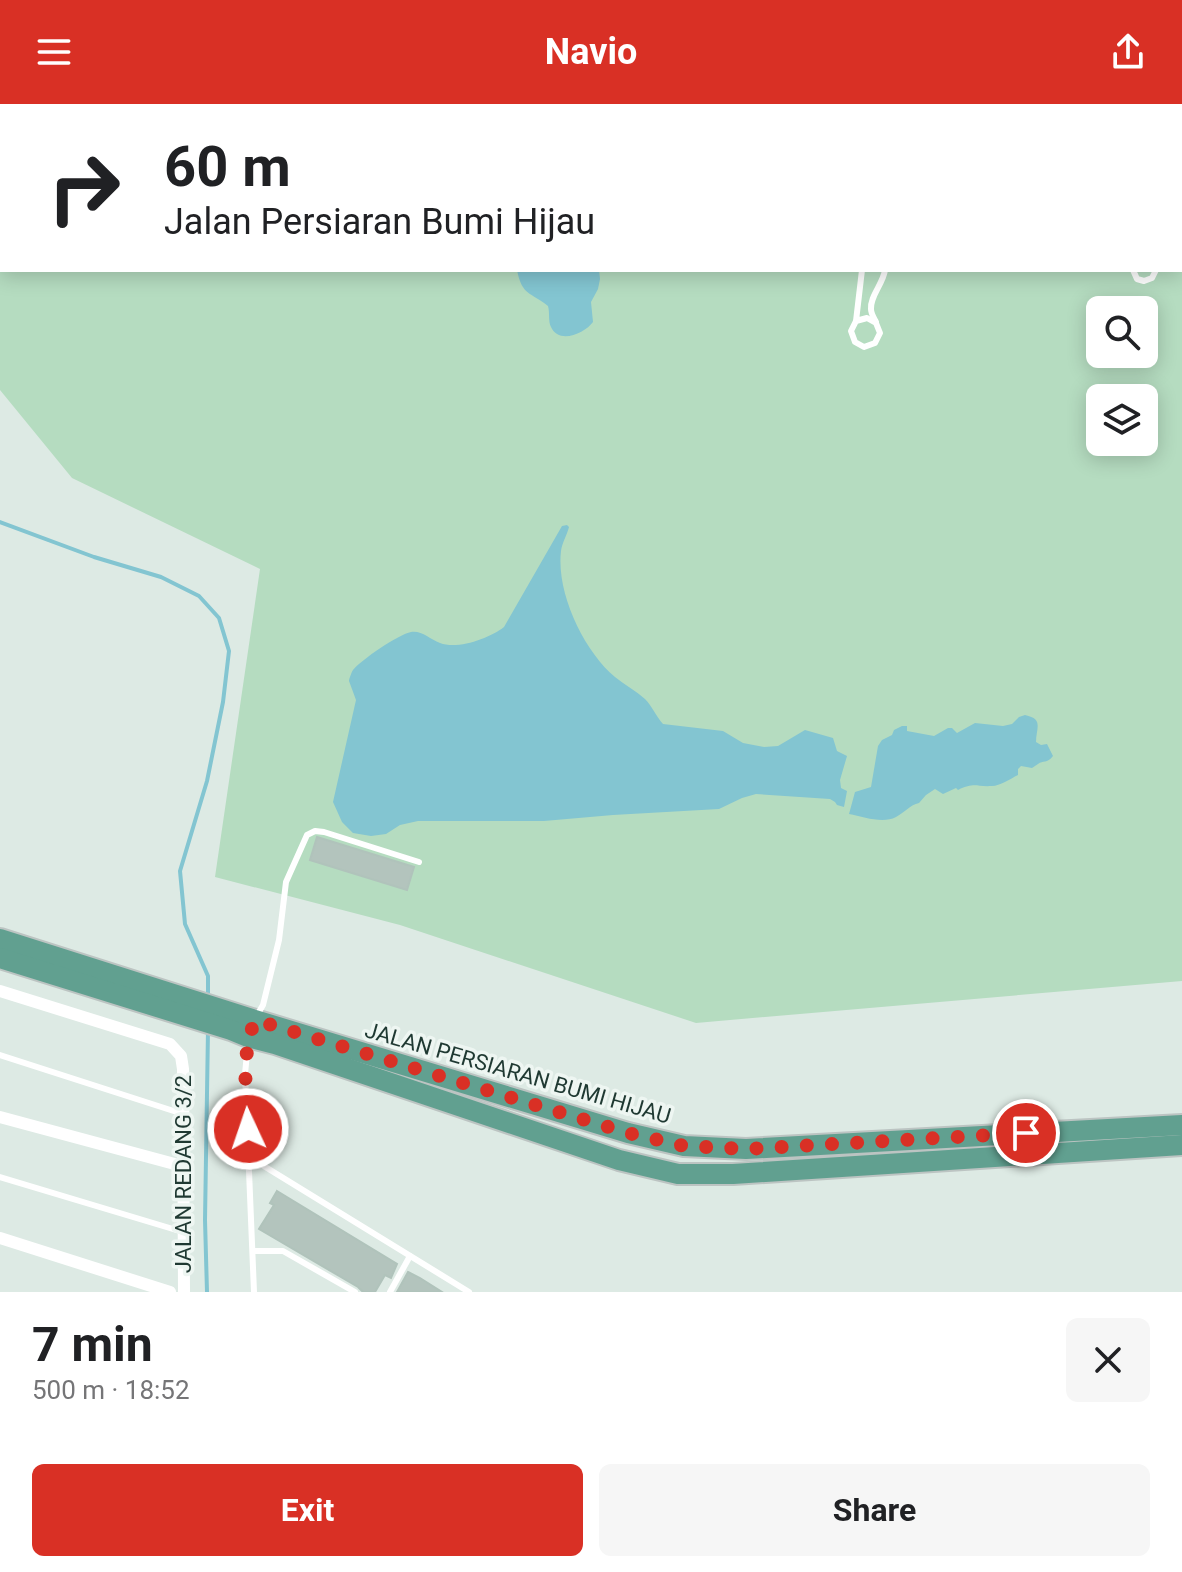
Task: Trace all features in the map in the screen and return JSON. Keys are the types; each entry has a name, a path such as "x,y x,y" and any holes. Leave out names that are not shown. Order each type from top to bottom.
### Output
{"main road":[{"name":"JALAN PERSIARAN BUMI HIJAU","path":"0,939 242,1025 684,1146 746,1149 1182,1125"},
{"name":"JALAN PERSIARAN BUMI HIJAU","path":"0,958 182,1006"},
{"name":"JALAN PERSIARAN BUMI HIJAU","path":"242,1025 275,1044 619,1160 678,1174 733,1174 1182,1145"}],"street":[{"name":"JALAN REDANG 3/2","path":"0,991 170,1044 181,1056 184,1292"},
{"path":"0,1117 182,1166"},
{"path":"0,1238 170,1292"}],"lane":[{"path":"862,272 856,321 851,331 855,342 864,347 875,343 880,333 871,310 885,272"},
{"path":"1134,272 1137,279 1144,281 1152,278 1155,272"},
{"path":"856,321 867,318 876,323"},
{"path":"254,1292 242,1025 263,1005 279,940 286,882 307,835 315,831 419,862"},
{"path":"0,1055 184,1115"},
{"path":"249,1157 469,1292"},
{"path":"0,1177 183,1232"},
{"path":"253,1251 283,1251 355,1292"},
{"path":"390,1292 410,1256"}],"green space":[{"path":"0,272 1182,272 1182,981 696,1023 400,925 215,877 260,569 72,478 0,390"}],"water":[{"path":"518,272 599,272 598,289 591,302 593,322 572,335 560,335 550,325 548,306 528,292"},
{"path":"567,525 561,551 563,585 574,620 604,666 645,699 663,724 723,731 743,743 764,747 778,746 805,730 833,738 837,751 847,756 840,780 841,788 847,791 844,807 830,799 756,794 719,809 544,821 418,821 400,825 386,834 371,836 353,833 342,822 333,802 356,700 349,681 353,670 380,648 411,632 440,643 456,645 482,639 504,627 562,526"},
{"path":"1025,715 1037,722 1036,742 1047,744 1053,756 1049,760 1032,768 1021,766 1018,775 995,786 972,785 943,794 935,789 919,803 891,819 849,814 855,792 871,787 878,746 894,730 907,726 907,731 934,736 948,728 957,733 975,723 1012,724"}],"building":[{"path":"317,837 414,867 407,890 310,860"},
{"path":"277,1191 397,1264 391,1278 385,1275 375,1292 363,1292 259,1229 274,1205 270,1203"},
{"path":"408,1272 420,1278 442,1292 397,1292"}],"waterway":[{"path":"0,522 94,557 161,577 199,596 219,618 229,651 223,702 207,781 180,871 185,924 208,976 208,998"},
{"path":"207,1292 208,1030"}],"route":[{"path":"248,1129 245,1074 248,1037 255,1020 628,1133 684,1146 746,1149 1026,1133"}]}
